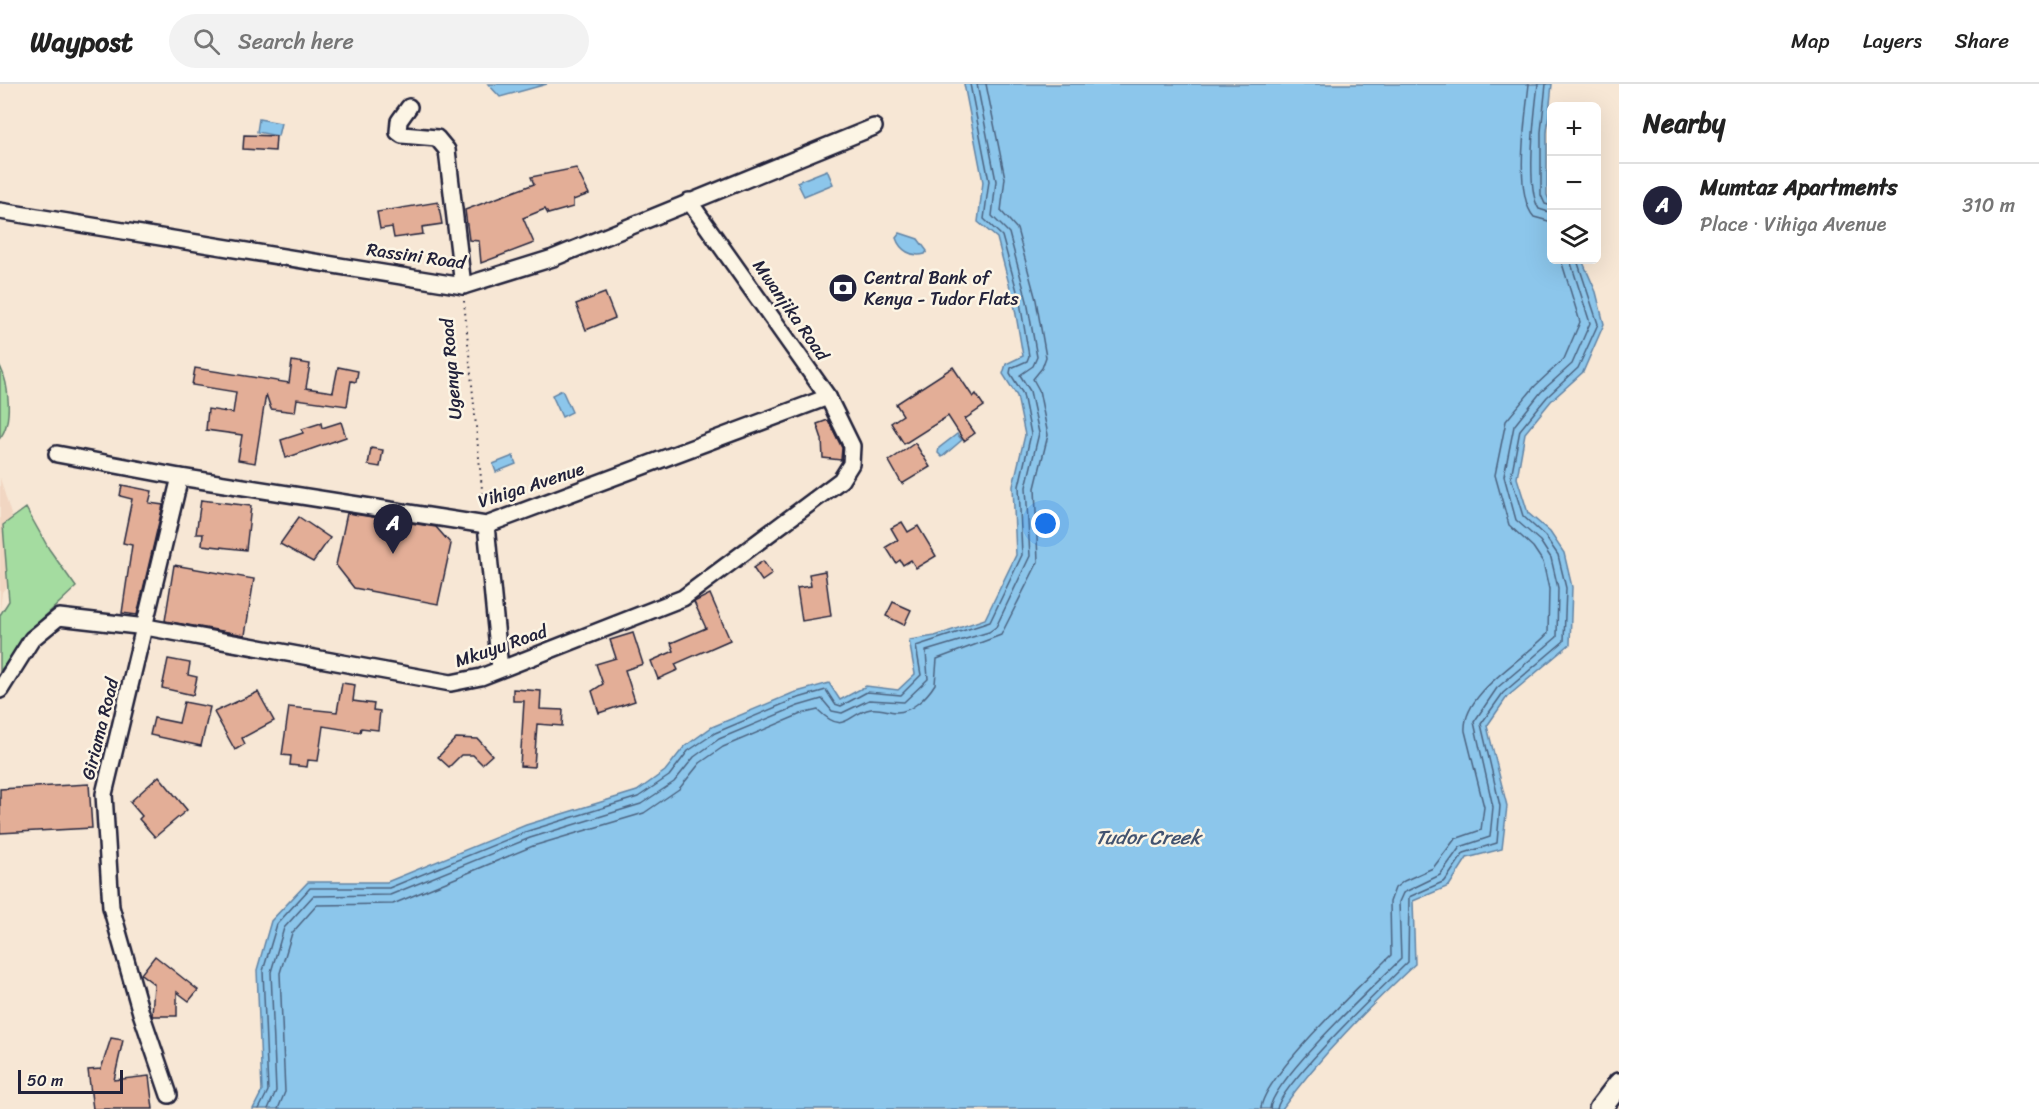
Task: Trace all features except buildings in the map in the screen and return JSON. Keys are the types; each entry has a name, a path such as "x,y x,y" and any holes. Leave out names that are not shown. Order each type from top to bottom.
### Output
{"main road":[{"path":"1600,1109 1619,1084"}],"street":[{"path":"409,107 399,121 398,132 402,135 437,138 447,150 463,286"},
{"name":"Rassini Road","path":"0,210 463,286 553,258 874,127"},
{"name":"Mwanjika Road","path":"689,201 828,397 852,446"},
{"name":"Vihiga Avenue","path":"57,454 180,477 486,525 828,397"},
{"name":"Mkuyu Road","path":"0,690 32,639 59,617 146,627 451,683 500,669 683,598 842,480 851,464 852,446"},
{"name":"Giriama Road","path":"169,1095 141,1013 111,907 104,794 146,627 180,477"},
{"path":"486,525 500,669"}],"path":[{"name":"Ugenya Road","path":"463,286 486,525"}],"shaded area":[{"path":"0,478 26,564 2,592 0,612"}],"green space":[{"path":"0,366 6,383 8,413 7,423 0,438"},
{"path":"26,508 49,549 76,587 42,619 0,671 0,615 9,601 3,525"}],"water":[{"path":"488,84 547,84 500,97"},
{"name":"Tudor Creek","path":"964,84 1552,84 1550,102 1547,102 1547,264 1584,264 1596,292 1604,324 1583,372 1551,401 1525,433 1517,478 1528,513 1550,532 1564,553 1572,587 1570,644 1507,697 1487,726 1507,806 1502,849 1467,858 1449,886 1413,901 1415,964 1345,1033 1282,1109 253,1109 262,1091 257,970 271,921 308,882 387,882 526,825 637,791 665,771 684,747 712,727 793,693 829,683 840,700 866,686 898,690 915,674 909,640 935,636 985,619 1016,555 1013,486 1025,435 1017,396 1003,374 1006,364 1023,356 1014,303 997,238 978,222 983,182"},
{"path":"259,119 281,123 278,136 257,132"},
{"path":"827,170 833,184 804,196 797,182"},
{"path":"900,233 918,239 927,251 925,254 911,254 904,249 896,238"},
{"path":"562,390 572,412 562,417 552,395"},
{"path":"957,434 962,440 942,457 938,453 939,448"},
{"path":"513,456 516,464 496,472 493,464"}],"place":[{"name":"Central Bank of Kenya - Tudor Flats","path":"843,288"},
{"name":"Mumtaz Apartments","path":"393,554"}]}
